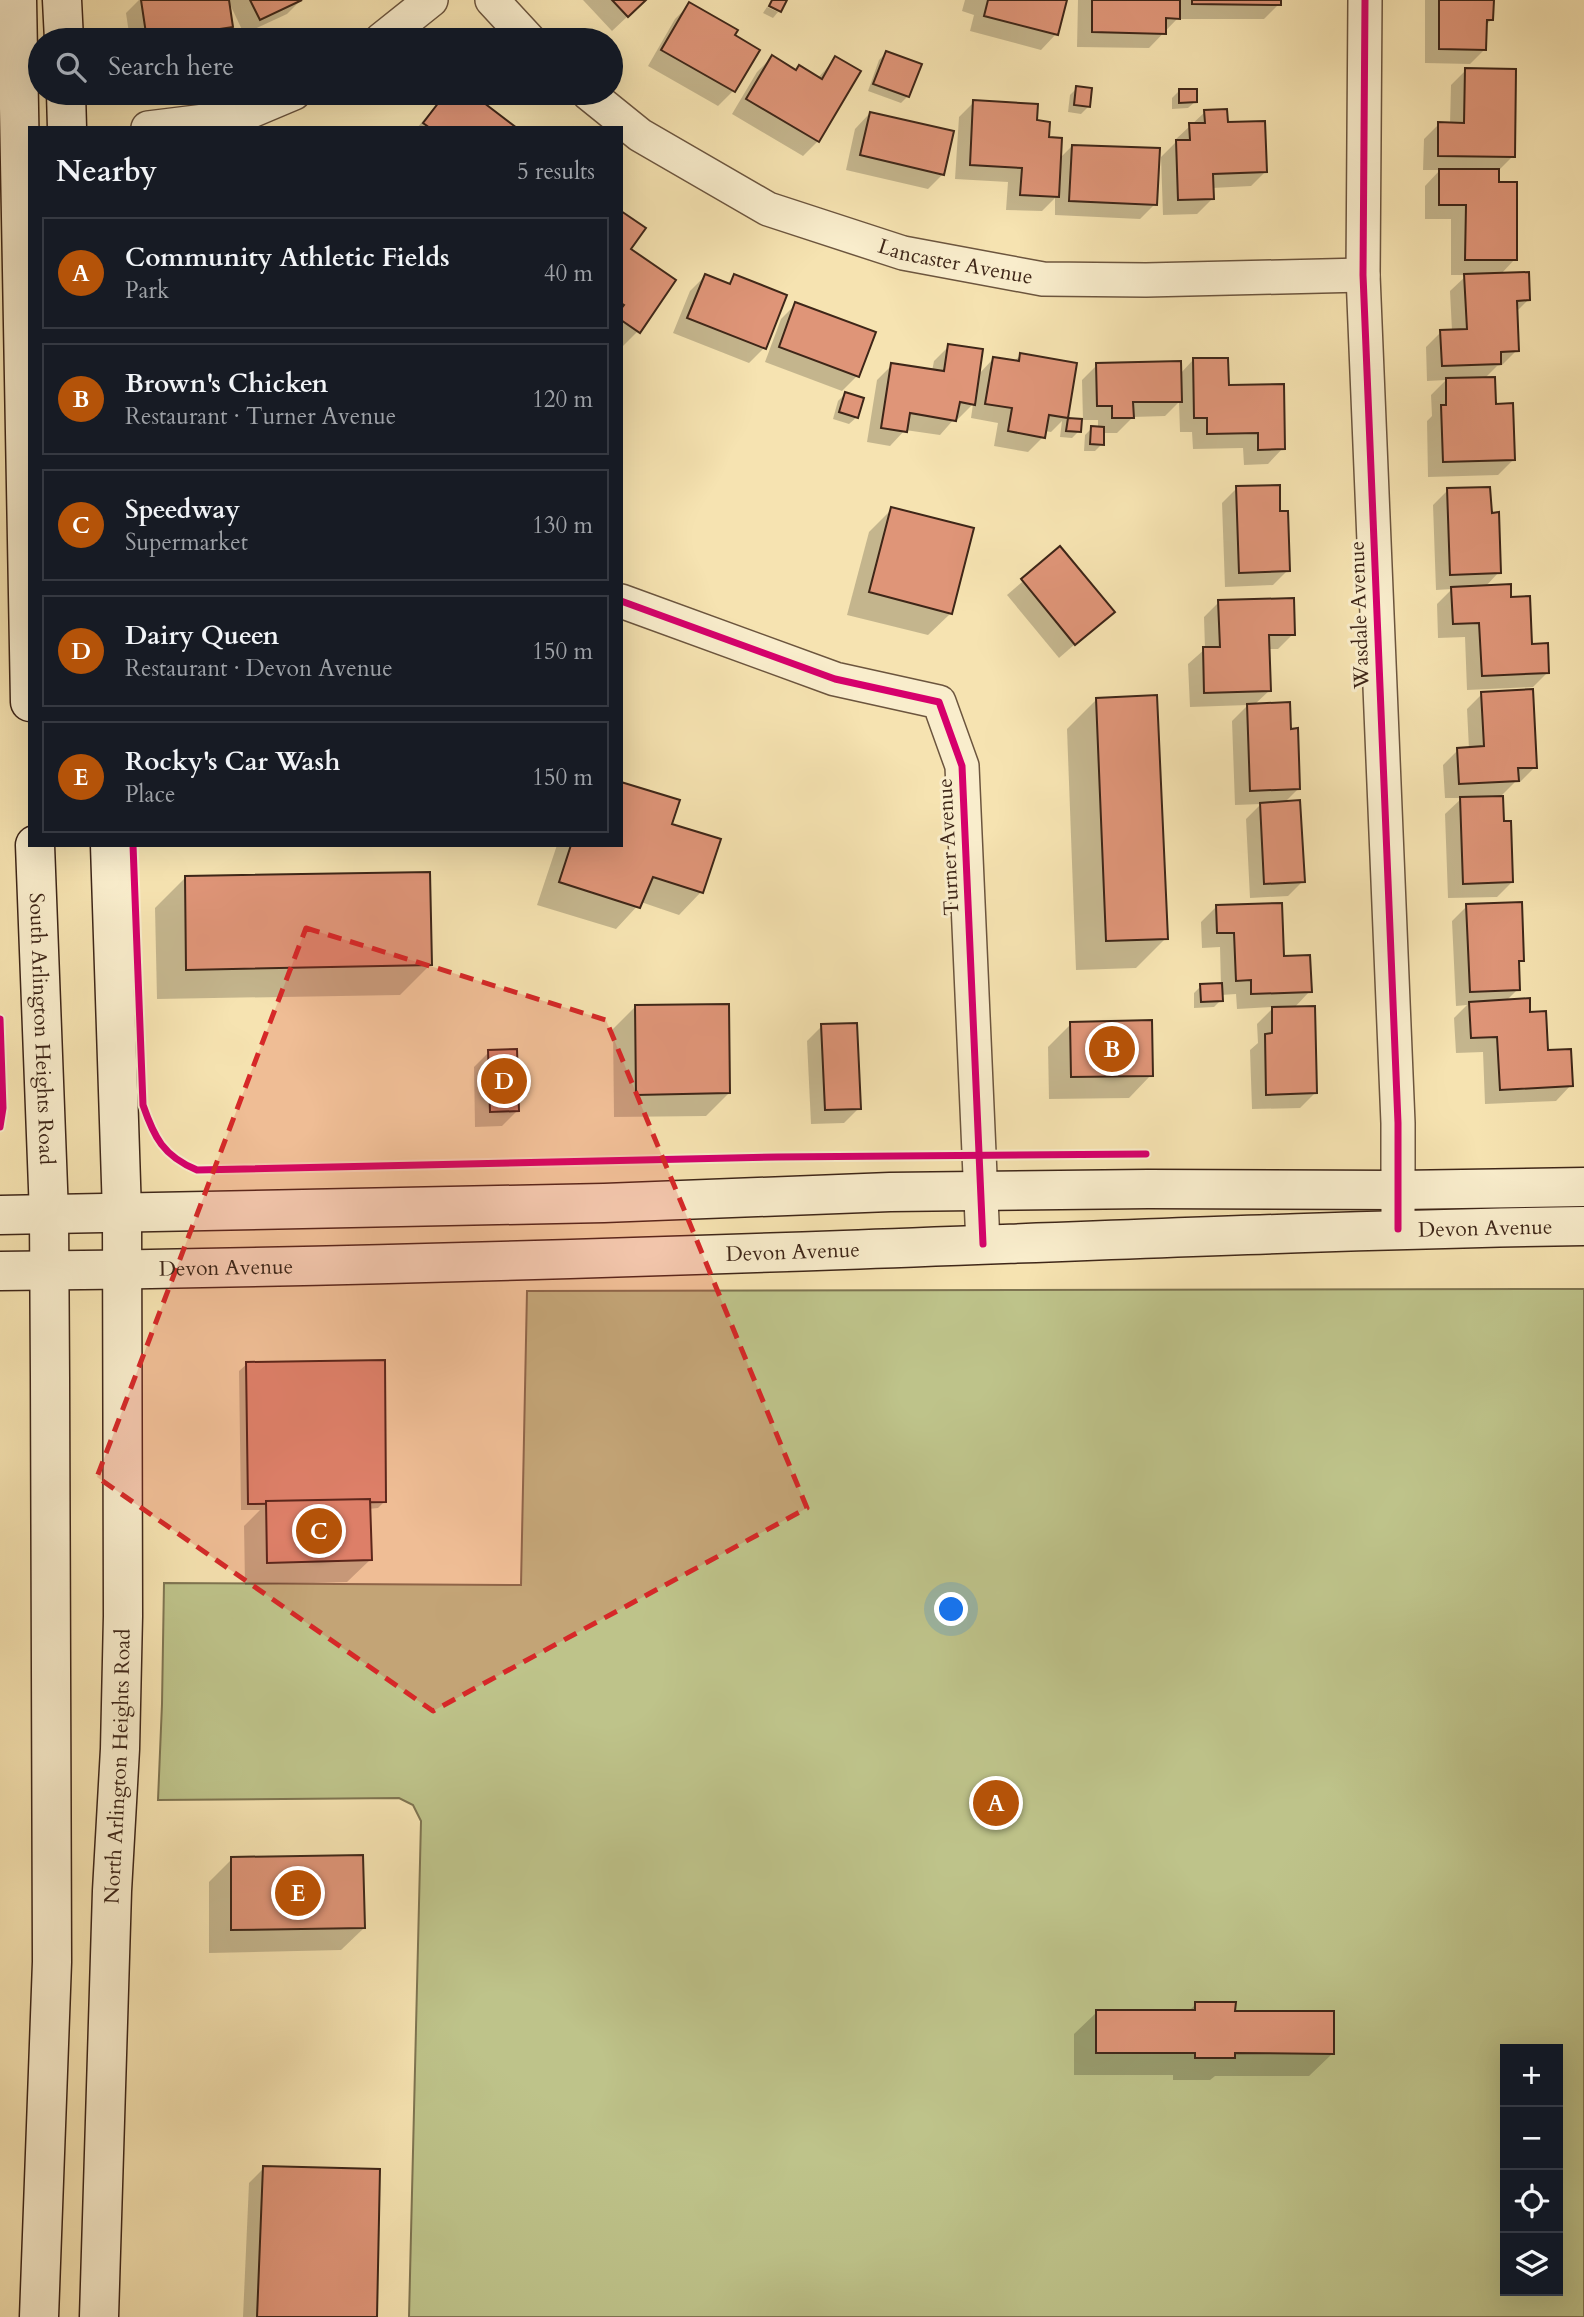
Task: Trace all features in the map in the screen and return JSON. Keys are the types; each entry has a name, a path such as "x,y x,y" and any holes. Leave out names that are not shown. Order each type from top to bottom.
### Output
{"main road":[{"path":"18,0 26,132 28,417"},
{"path":"62,0 63,28"},
{"path":"66,105 67,126"},
{"name":"South Arlington Heights Road","path":"35,847 49,1214"},
{"path":"110,847 122,1213"},
{"name":"Devon Avenue","path":"0,1215 604,1203 890,1192 1584,1187"},
{"name":"North Arlington Heights Road","path":"99,2317 123,1616 122,1213"},
{"path":"39,2317 52,1962 49,1214"},
{"name":"Devon Avenue","path":"0,1271 290,1266 1398,1229 1584,1226"}],"street":[{"path":"396,28 431,0"},
{"path":"492,0 518,28"},
{"name":"Wasdale Avenue","path":"1365,0 1363,275 1399,1190 1398,1229"},
{"path":"164,126 213,120 264,105"},
{"name":"Lancaster Avenue","path":"603,105 640,135 768,209 903,253 1043,279 1146,280 1363,275"},
{"name":"Turner Avenue","path":"623,602 835,679 939,702 962,766 984,1244"}],"highlighted area":[{"path":"306,928 606,1020 807,1508 433,1711 97,1477"}],"green space":[{"path":"1584,1289 1584,2317 409,2317 421,1821 413,1805 399,1798 158,1800 164,1583 521,1585 527,1291"}],"building":[{"path":"141,0 229,0 233,27 145,28"},
{"path":"250,0 302,0 260,20"},
{"path":"612,0 646,0 628,17"},
{"path":"772,0 787,0 781,12 769,6"},
{"path":"988,0 1067,0 1058,35 984,16"},
{"path":"1092,0 1180,0 1180,19 1166,18 1166,34 1092,32"},
{"path":"1192,0 1281,0 1281,5 1192,4"},
{"path":"1439,0 1494,0 1493,20 1487,20 1486,50 1439,49"},
{"path":"689,2 738,30 735,35 760,50 735,92 661,50"},
{"path":"886,51 922,64 909,97 873,84"},
{"path":"772,55 796,70 799,65 822,79 835,56 861,71 819,142 746,99"},
{"path":"1465,68 1516,69 1515,157 1438,156 1438,122 1464,123"},
{"path":"1076,86 1092,88 1090,107 1074,105"},
{"path":"1179,89 1197,89 1197,102 1179,103"},
{"path":"973,100 1038,104 1037,120 1050,122 1049,137 1062,138 1059,197 1020,195 1022,168 970,165"},
{"path":"437,105 487,105 514,126 427,126 423,123"},
{"path":"1227,109 1228,122 1265,121 1267,172 1213,174 1214,199 1178,200 1176,140 1190,140 1189,123 1205,123 1204,110"},
{"path":"870,112 954,131 944,175 860,155"},
{"path":"1072,145 1160,148 1157,205 1069,201"},
{"path":"1439,169 1499,169 1499,182 1517,182 1517,260 1465,260 1466,205 1439,205"},
{"path":"623,212 646,228 631,249 676,280 640,333 623,321"},
{"path":"1529,272 1530,300 1517,301 1519,351 1501,352 1501,364 1442,366 1440,330 1467,329 1464,274"},
{"path":"705,274 730,284 734,274 787,295 766,349 687,318"},
{"path":"795,302 876,332 859,377 779,347"},
{"path":"948,344 983,349 975,405 960,402 956,421 910,413 907,432 881,428 891,363 944,371"},
{"path":"1020,353 1077,363 1068,418 1049,415 1045,438 1008,431 1012,408 985,404 993,357 1019,361"},
{"path":"1193,358 1228,358 1229,385 1284,384 1285,449 1258,450 1258,433 1207,434 1207,418 1194,418"},
{"path":"1181,361 1182,402 1133,402 1134,418 1112,418 1112,406 1097,406 1096,363"},
{"path":"1495,377 1496,404 1513,403 1515,460 1443,462 1441,405 1446,405 1446,378"},
{"path":"845,392 864,398 858,418 839,412"},
{"path":"1068,418 1082,419 1081,432 1066,431"},
{"path":"1091,426 1104,427 1104,445 1090,444"},
{"path":"1280,485 1280,511 1288,511 1290,571 1239,573 1236,486"},
{"path":"1490,487 1492,513 1499,512 1501,573 1450,575 1447,488"},
{"path":"891,507 974,528 952,614 869,592"},
{"path":"1060,546 1115,612 1075,645 1021,579"},
{"path":"1511,584 1511,597 1530,596 1532,644 1548,643 1549,673 1482,676 1479,623 1453,624 1451,587"},
{"path":"1294,598 1295,635 1269,635 1271,691 1204,693 1203,647 1220,647 1218,600"},
{"path":"1533,689 1537,768 1518,768 1519,781 1459,784 1457,748 1484,746 1481,692"},
{"path":"1157,695 1168,939 1106,941 1096,698"},
{"path":"1290,702 1291,729 1298,728 1300,789 1250,791 1247,704"},
{"path":"623,783 680,800 672,824 721,839 703,893 653,877 640,908 559,882 570,847 623,847"},
{"path":"1503,796 1504,821 1511,821 1513,882 1463,884 1460,797"},
{"path":"1300,800 1305,882 1264,884 1260,803"},
{"path":"430,872 432,965 186,970 185,876"},
{"path":"1522,902 1524,961 1519,961 1520,990 1470,992 1466,904"},
{"path":"1282,903 1284,956 1310,955 1312,992 1251,994 1251,980 1236,981 1234,933 1217,933 1216,905"},
{"path":"1222,983 1223,1001 1201,1002 1200,984"},
{"path":"1530,998 1530,1012 1546,1011 1548,1050 1571,1049 1573,1086 1500,1090 1497,1037 1471,1038 1469,1002"},
{"path":"729,1004 730,1093 636,1095 635,1005"},
{"path":"1315,1006 1317,1093 1266,1095 1265,1034 1272,1033 1272,1007"},
{"path":"1152,1020 1153,1076 1071,1077 1070,1022"},
{"path":"857,1023 861,1109 825,1110 821,1024"},
{"path":"517,1049 519,1111 490,1112 488,1050"},
{"path":"385,1360 386,1502 248,1504 246,1362"},
{"path":"370,1499 372,1560 267,1563 266,1501"},
{"path":"363,1855 365,1928 231,1930 231,1857"},
{"path":"1195,2002 1236,2002 1235,2011 1334,2011 1334,2054 1235,2053 1235,2058 1195,2058 1195,2053 1096,2053 1096,2010 1195,2010"},
{"path":"263,2166 380,2169 377,2317 257,2317"}],"cycle path":[{"path":"1365,0 1363,275 1398,1123 1398,1229"},
{"path":"623,602 835,679 939,702 962,766 983,1244"},
{"path":"133,847 143,1105 161,1144 176,1158 197,1170 777,1157 1146,1154"},
{"path":"0,1019 3,1108 0,1127"}],"place":[{"name":"Brown's Chicken","path":"1112,1049"},
{"name":"Dairy Queen","path":"504,1081"},
{"name":"Speedway","path":"319,1531"},
{"name":"Community Athletic Fields","path":"996,1803"},
{"name":"Rocky's Car Wash","path":"298,1893"}]}
